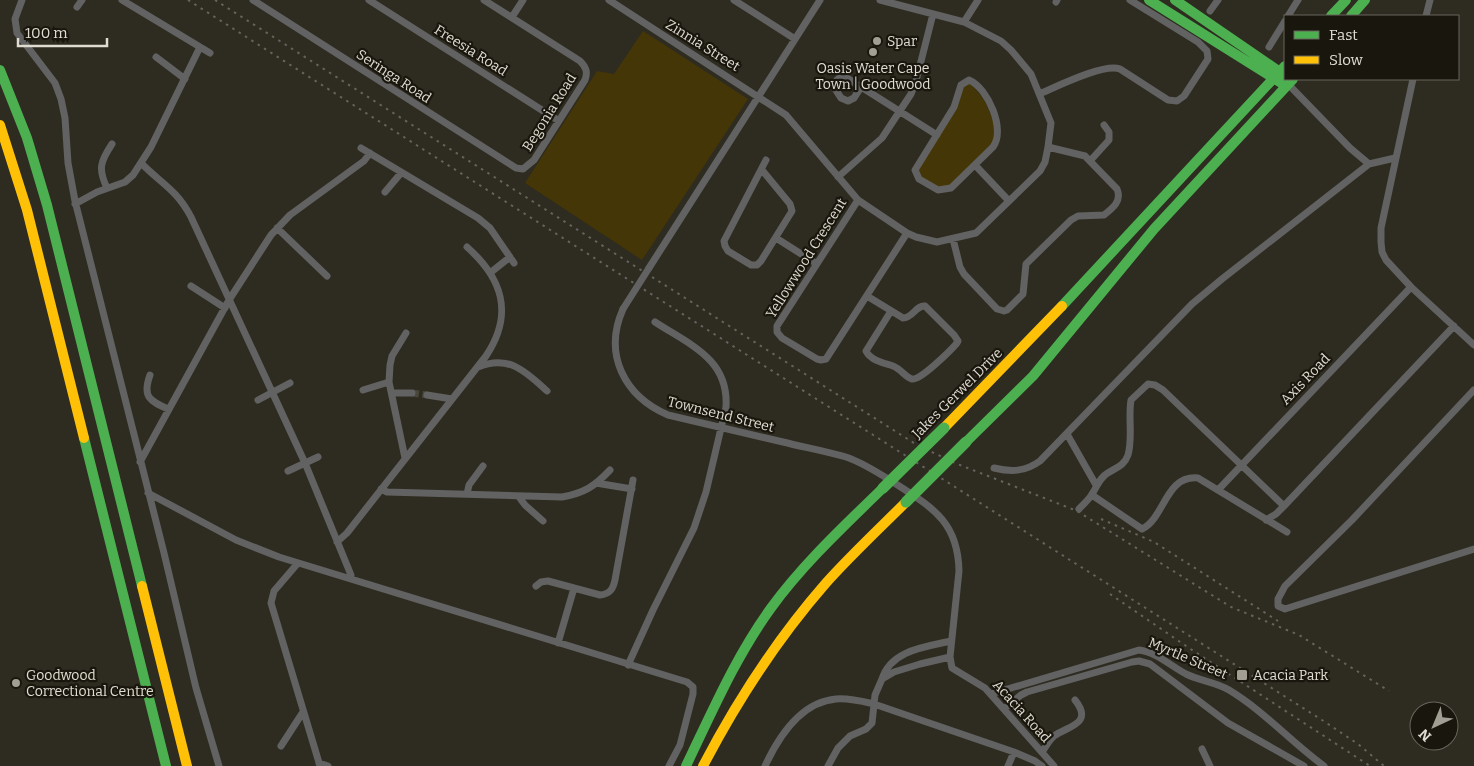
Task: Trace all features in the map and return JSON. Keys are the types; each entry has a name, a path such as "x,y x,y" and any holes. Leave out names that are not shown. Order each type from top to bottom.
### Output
{"main road":[{"path":"1148,0 1279,72"},
{"path":"1175,0 1279,72"},
{"path":"1332,15 1346,0"},
{"path":"1352,15 1365,0"},
{"path":"0,70 27,138 45,194 187,766"},
{"name":"Jakes Gerwel Drive","path":"686,766 734,666 763,619 805,566 1060,310 1279,72"},
{"path":"703,766 744,693 792,624 839,569 1035,373 1154,229 1290,84"},
{"path":"0,125 28,210 166,766"},
{"path":"125,606 159,766"},
{"path":"155,638 196,766"}],"street":[{"path":"22,0 15,19 17,33 55,83 61,99 65,118 68,164 75,204 196,688 219,766"},
{"path":"78,8 82,0"},
{"path":"122,0 210,53"},
{"name":"Seringa Road","path":"253,0 516,168 523,169"},
{"name":"Freesia Road","path":"369,0 559,121"},
{"path":"484,0 512,18 523,0"},
{"name":"Zinnia Street","path":"609,0 786,115 858,200 907,233 932,242 976,233 1041,169 1052,127 1039,94 1029,70 1006,44 964,22 933,14 905,3 880,0"},
{"path":"734,0 795,39"},
{"name":"Townsend Street","path":"820,0 623,310 615,333 616,353 624,376 635,393 649,405 668,414 846,458 877,472 928,505 937,513 949,529 959,560 950,657"},
{"path":"964,22 978,0"},
{"path":"1039,94 1112,67 1120,69 1168,100 1177,101 1184,96 1208,59 1207,51 1198,42 1130,0"},
{"path":"1210,11 1218,0"},
{"path":"1289,15 1298,0"},
{"path":"1426,15 1430,0"},
{"path":"838,176 876,144 887,132 914,88 933,14"},
{"name":"Begonia Road","path":"512,18 584,65 587,72 585,80 534,160 523,169"},
{"path":"1269,47 1284,23"},
{"path":"75,204 107,188 125,182 142,164 200,47"},
{"path":"156,57 185,79"},
{"path":"1413,80 1381,228 1381,242 1386,260 1411,287 1474,345"},
{"path":"972,81 988,99 998,128 998,134 995,144 951,188 946,190 934,189 919,179 916,174 916,168 937,135 954,108 961,85 964,82 972,81"},
{"path":"1290,84 1350,148 1369,164"},
{"path":"861,87 937,135"},
{"path":"1090,161 1109,140 1110,134 1104,126"},
{"path":"107,188 100,172 102,163 112,144"},
{"path":"361,148 478,218 490,228 512,260 490,274"},
{"path":"953,238 960,267 964,274 997,309 1007,310 1022,294 1026,264 1071,220 1078,216 1102,216 1117,202 1120,196 1118,189 1090,161 1079,154 1048,148"},
{"path":"140,462 229,300 277,228 290,215 364,161 370,153"},
{"path":"994,468 1018,471 1035,465 1192,304 1222,278 1369,164 1395,158"},
{"path":"762,170 790,204 792,210 759,264 754,266 728,251 724,244 724,238 766,160"},
{"path":"142,164 168,185 184,204 305,463 351,579"},
{"path":"975,165 1009,201"},
{"path":"385,192 401,173"},
{"name":"Yellowwood Crescent","path":"858,200 777,326 777,332 782,338 817,359 824,360 907,233"},
{"path":"277,228 327,276"},
{"path":"776,238 817,264"},
{"path":"337,542 347,533 477,367 493,346 499,334 502,320 501,299 488,268 467,247"},
{"path":"190,286 225,308"},
{"name":"Axis Road","path":"1218,490 1411,287"},
{"path":"867,296 906,318 912,315 920,306 925,306 958,341 923,374 915,379 911,379 900,368 878,361 866,352 891,311"},
{"path":"628,665 694,528 706,492 726,407 727,395 724,380 719,370 701,352 655,322"},
{"path":"1266,520 1284,506 1454,326"},
{"path":"405,458 389,382 389,370 392,356 406,333"},
{"path":"477,367 488,363 515,365 547,391"},
{"path":"150,376 146,384 147,395 151,400 168,409"},
{"path":"363,390 389,382"},
{"path":"258,400 290,384"},
{"path":"1079,509 1084,501 1092,495 1096,484 1125,461 1128,452 1131,400 1148,384 1155,385 1163,390 1284,506"},
{"path":"1474,390 1352,520 1285,586 1278,599 1278,606 1285,609 1474,549"},
{"path":"392,393 412,393"},
{"path":"427,396 452,399"},
{"path":"1067,434 1096,484"},
{"path":"288,470 318,458"},
{"path":"467,494 469,485 483,466"},
{"path":"381,489 387,492 562,497 581,492 602,480 610,470"},
{"path":"1092,495 1142,529 1150,525 1178,482 1188,477 1198,478 1287,532"},
{"path":"536,586 541,582 548,581 600,595 612,590 633,480"},
{"path":"596,483 632,489"},
{"path":"148,493 236,540 298,563 687,682 693,687 693,694 682,738 669,766"},
{"path":"519,496 525,505 543,521"},
{"path":"298,563 274,591 271,603 319,764 328,766"},
{"path":"558,643 574,588"},
{"path":"828,766 838,748 850,736 866,729 872,723 875,695 885,670 890,663 900,656 951,641"},
{"name":"Myrtle Street","path":"991,694 999,690 1139,650 1147,651 1189,675 1228,689 1268,717 1301,748 1324,766"},
{"path":"882,679 894,672 950,657"},
{"name":"Acacia Road","path":"950,657 950,664 954,670 974,680 991,694 1054,766"},
{"path":"1005,708 1027,692 1132,662 1145,662 1175,682 1228,723 1304,766"},
{"path":"764,766 779,739 809,708 820,702 837,699 858,700 874,704 1014,752 1042,766"},
{"path":"1042,752 1055,735 1073,728 1080,720 1081,712 1075,700"},
{"path":"281,746 303,712"},
{"path":"1202,749 1210,766"},
{"path":"1008,766 1014,752"}],"shaded area":[{"path":"643,31 748,99 642,260 525,183 597,71 614,74"},
{"path":"967,83 972,85 985,101 995,125 993,142 949,186 941,188 919,177 918,170 962,88"}],"tunnel":[{"path":"412,393 427,395"}],"railway":[{"path":"188,0 1322,720 1358,744 1384,766"},
{"path":"215,0 917,445 955,463 1077,511 1231,607 1299,635 1389,691"},
{"path":"1101,519 1154,542 1278,621"},
{"path":"1110,594 1370,766"}],"traffic: fast":[{"path":"1149,0 1286,86"},
{"path":"1175,0 1280,72 1283,77"},
{"path":"1332,15 1346,0"},
{"path":"1352,15 1365,0"},
{"path":"1062,306 1284,67"},
{"path":"0,70 27,138 47,205 142,586"},
{"path":"966,442 1033,376 1154,229 1292,80"},
{"path":"883,488 944,428"},
{"path":"84,438 166,766"},
{"path":"906,502 966,442"},
{"path":"686,766 715,705 758,626 783,592 810,561 883,488"}],"traffic: slow":[{"path":"0,125 27,210 84,438"},
{"path":"944,428 1062,306"},
{"path":"703,766 744,694 791,626 808,604 855,552 906,502"},
{"path":"142,586 187,766"}],"place":[{"name":"Spar","path":"877,41"},
{"name":"Oasis Water Cape Town | Goodwood","path":"873,52"},
{"name":"Acacia Park","path":"1242,675"},
{"name":"Goodwood Correctional Centre","path":"16,683"}]}
